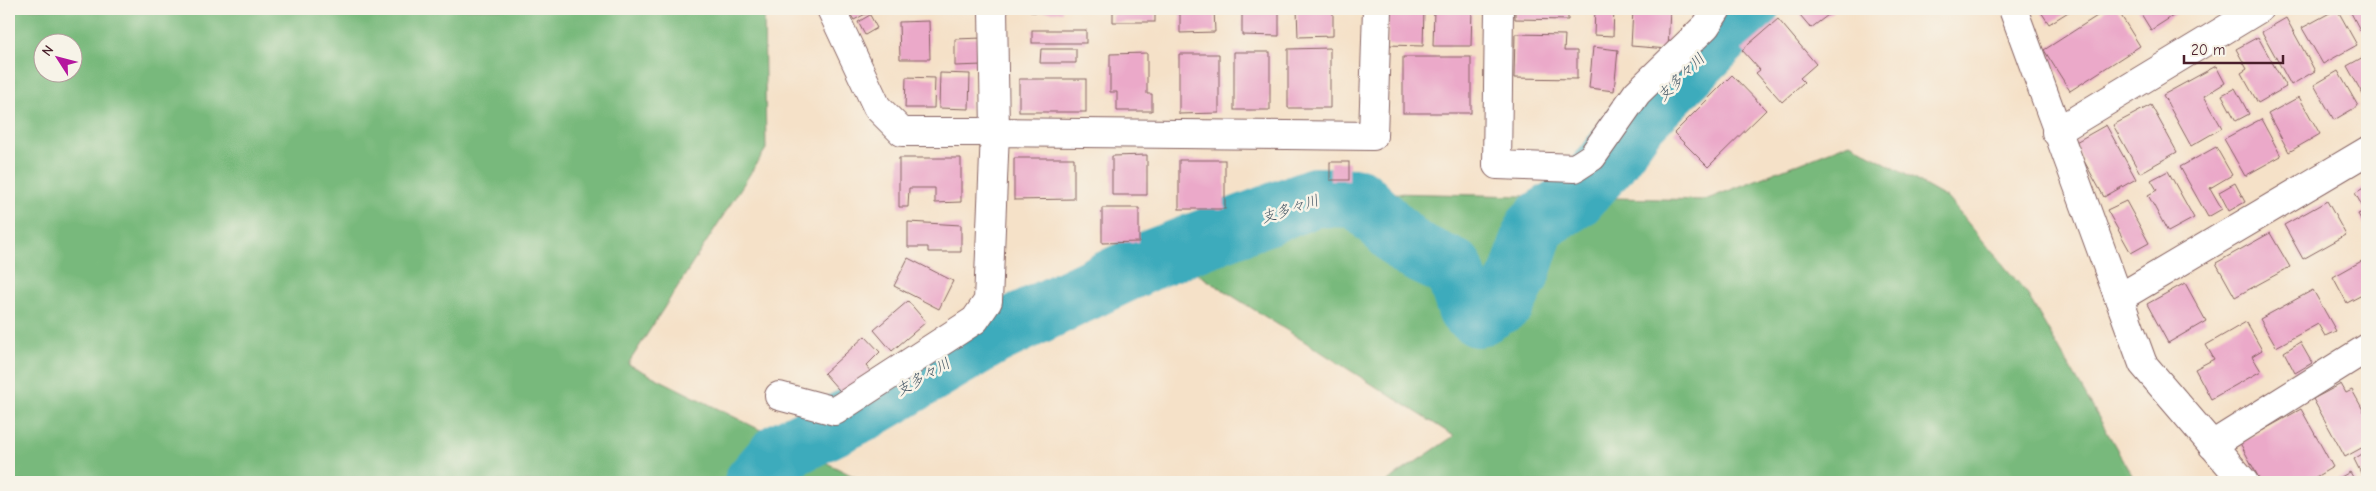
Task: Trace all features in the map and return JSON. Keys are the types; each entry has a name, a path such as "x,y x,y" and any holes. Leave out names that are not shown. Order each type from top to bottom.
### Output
{"street":[{"path":"831,9 877,107 902,132 1374,136 1377,9"},
{"path":"779,396 835,411 975,320 988,301 995,132 993,9"},
{"path":"1498,9 1497,165 1575,168 1592,157 1638,93 1706,26 1717,9"},
{"path":"2013,9 2056,132 2143,364 2244,482"},
{"path":"2056,132 2259,9"},
{"path":"2119,298 2367,151"},
{"path":"2212,445 2367,348"}],"green space":[{"path":"9,9 764,9 766,149 628,364 865,482 9,482"},
{"path":"1850,143 1947,198 2026,292 2136,482 1386,482 1454,436 1174,259 1389,193 1705,200"}],"building":[{"path":"847,9 875,9 854,20"},
{"path":"1031,9 1062,9 1062,12 1031,12"},
{"path":"1113,9 1155,9 1155,22 1113,22"},
{"path":"1180,9 1214,9 1215,32 1180,33"},
{"path":"1242,9 1279,9 1279,36 1242,35"},
{"path":"1297,9 1333,9 1333,36 1298,37"},
{"path":"1388,9 1424,9 1423,46 1388,45"},
{"path":"1434,9 1472,9 1471,46 1433,46"},
{"path":"1515,9 1568,9 1568,20 1515,19"},
{"path":"1595,9 1614,9 1613,36 1594,35"},
{"path":"1633,9 1670,9 1668,49 1631,46"},
{"path":"1795,9 1836,9 1811,28"},
{"path":"2039,9 2073,9 2049,24"},
{"path":"2108,9 2117,9 2140,46 2070,91 2044,50"},
{"path":"2138,9 2184,9 2151,30"},
{"path":"2337,9 2357,45 2323,64 2302,28"},
{"path":"2349,9 2367,9 2367,26 2360,30"},
{"path":"870,15 877,28 865,35 858,22"},
{"path":"2286,18 2315,71 2291,85 2262,32"},
{"path":"1778,19 1816,64 1800,78 1804,82 1782,102 1756,73 1760,70 1742,50"},
{"path":"929,21 930,59 900,59 899,22"},
{"path":"1032,30 1086,30 1086,43 1032,43"},
{"path":"1515,34 1565,35 1564,51 1577,51 1577,79 1514,78"},
{"path":"2258,37 2286,87 2258,103 2241,73 2247,69 2236,49"},
{"path":"983,38 983,65 955,66 955,39"},
{"path":"1593,47 1618,50 1614,91 1589,88"},
{"path":"1330,48 1330,108 1288,108 1288,49"},
{"path":"1041,49 1076,49 1076,63 1040,63"},
{"path":"1234,52 1270,52 1270,110 1234,110"},
{"path":"1147,53 1147,94 1152,94 1152,111 1117,111 1117,92 1110,92 1110,54"},
{"path":"1179,54 1219,54 1219,113 1179,114"},
{"path":"2367,55 2367,102 2347,66"},
{"path":"1403,57 1471,57 1471,113 1403,113"},
{"path":"2216,66 2225,83 2204,96 2222,128 2191,146 2163,95"},
{"path":"2338,71 2358,106 2334,120 2314,85"},
{"path":"940,73 970,74 969,109 939,108"},
{"path":"1732,75 1766,110 1708,167 1674,133"},
{"path":"906,77 935,78 934,108 905,108"},
{"path":"1019,79 1086,79 1086,112 1019,112"},
{"path":"2235,88 2249,114 2236,121 2222,95"},
{"path":"2299,97 2320,134 2289,152 2268,114"},
{"path":"2151,105 2177,152 2140,173 2113,125"},
{"path":"2261,119 2281,156 2245,176 2224,139"},
{"path":"2106,125 2136,179 2104,197 2074,143"},
{"path":"2216,147 2232,175 2210,188 2222,209 2208,217 2180,167"},
{"path":"1147,155 1147,195 1112,195 1112,156"},
{"path":"899,158 961,158 961,202 935,203 935,188 909,188 908,207 899,207"},
{"path":"1014,158 1074,158 1074,199 1014,200"},
{"path":"1179,160 1225,160 1225,209 1179,209"},
{"path":"1330,162 1349,162 1349,180 1330,180"},
{"path":"2168,171 2194,218 2168,232 2148,195 2157,190 2151,180"},
{"path":"2235,183 2245,202 2229,211 2219,192"},
{"path":"2367,186 2367,230 2358,214 2365,211 2355,193"},
{"path":"2126,201 2149,243 2131,253 2107,210"},
{"path":"2327,201 2346,235 2303,259 2284,225"},
{"path":"1102,208 1139,208 1139,242 1102,243"},
{"path":"908,222 961,225 961,252 928,252 928,247 908,247"},
{"path":"2270,233 2290,267 2235,297 2216,263"},
{"path":"908,258 953,281 939,309 894,286"},
{"path":"2367,258 2367,304 2362,295 2347,303 2333,277"},
{"path":"2185,283 2206,321 2168,343 2147,304"},
{"path":"2313,290 2336,331 2325,336 2318,324 2276,347 2260,319"},
{"path":"908,301 926,322 892,351 874,330"},
{"path":"2246,322 2262,350 2252,356 2261,371 2211,399 2195,369 2214,359 2206,345"},
{"path":"865,336 880,352 866,366 872,373 845,397 824,373"},
{"path":"2300,342 2312,363 2295,373 2284,352"},
{"path":"2341,384 2346,393 2352,390 2367,417 2367,445 2345,457 2313,399"},
{"path":"2301,409 2333,467 2307,482 2261,482 2240,443"},
{"path":"2367,451 2367,469 2361,473 2354,459"},
{"path":"2350,472 2356,482 2332,482"}],"waterway":[{"name":"支多々川","path":"754,482 779,453 868,409 994,335 1155,258 1315,197 1358,198 1411,249 1454,269 1467,309 1478,317 1506,301 1519,276 1535,227 1543,219 1575,199 1606,164 1636,122 1749,9"}]}
